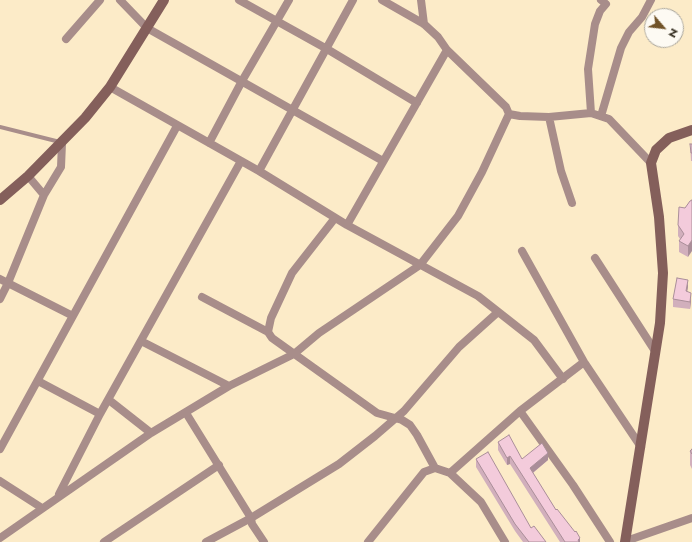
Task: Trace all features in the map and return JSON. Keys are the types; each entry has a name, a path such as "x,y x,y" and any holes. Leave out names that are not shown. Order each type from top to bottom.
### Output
{"street":[{"path":"66,39 100,0"},
{"path":"120,0 148,28 383,161"},
{"path":"0,200 28,176 62,143 110,87 164,0"},
{"path":"239,0 327,49 417,103"},
{"path":"209,143 242,81 278,22 289,0"},
{"path":"259,171 353,0"},
{"path":"0,538 58,496 151,433 186,414 229,386 294,354 319,333 420,264 458,216 482,172 509,114 506,107 447,50 438,37 424,24 382,0"},
{"path":"421,0 424,24"},
{"path":"600,116 621,48 629,32 652,0"},
{"path":"592,113 588,69 595,24 605,1"},
{"path":"347,225 447,50"},
{"path":"110,87 259,171 347,225 478,296 534,340 563,379"},
{"path":"509,114 549,117 592,113 609,119 651,163"},
{"path":"549,117 561,171 572,203"},
{"path":"0,449 177,126"},
{"path":"692,130 669,138 656,150 651,163 659,217 663,273 660,323 626,542 692,518"},
{"path":"0,299 44,195 61,167 62,143"},
{"path":"58,496 100,414 241,161"},
{"path":"28,176 44,195"},
{"path":"268,332 271,318 292,273 335,218"},
{"path":"522,251 584,362 641,447"},
{"path":"595,258 655,351"},
{"path":"0,279 73,316"},
{"path":"202,297 268,332 272,338 377,413 402,420 417,435 435,468"},
{"path":"206,542 251,518 339,464 375,436 394,418 404,411 459,347 498,312"},
{"path":"141,341 229,386"},
{"path":"450,473 520,411 584,362"},
{"path":"38,381 100,414"},
{"path":"109,400 151,433"},
{"path":"520,411 573,485 610,542"},
{"path":"186,414 219,465 251,518 252,524 264,542"},
{"path":"104,542 219,465"},
{"path":"368,542 424,472 435,468 450,473 481,502 505,542"},
{"path":"0,482 42,508"}],"lane":[{"path":"0,127 62,143"}],"building":[{"path":"690,144 692,144 692,153 691,153"},
{"path":"692,200 692,240 688,246 679,241 684,234 678,225 679,207 685,208"},
{"path":"677,278 688,280 686,291 691,293 690,302 673,299"},
{"path":"509,435 522,459 542,443 548,453 530,468 556,510 557,509 575,532 576,531 580,538 578,540 579,542 565,542 510,456 507,458 498,442"},
{"path":"488,452 531,528 534,526 546,542 529,542 515,524 476,459"}]}
